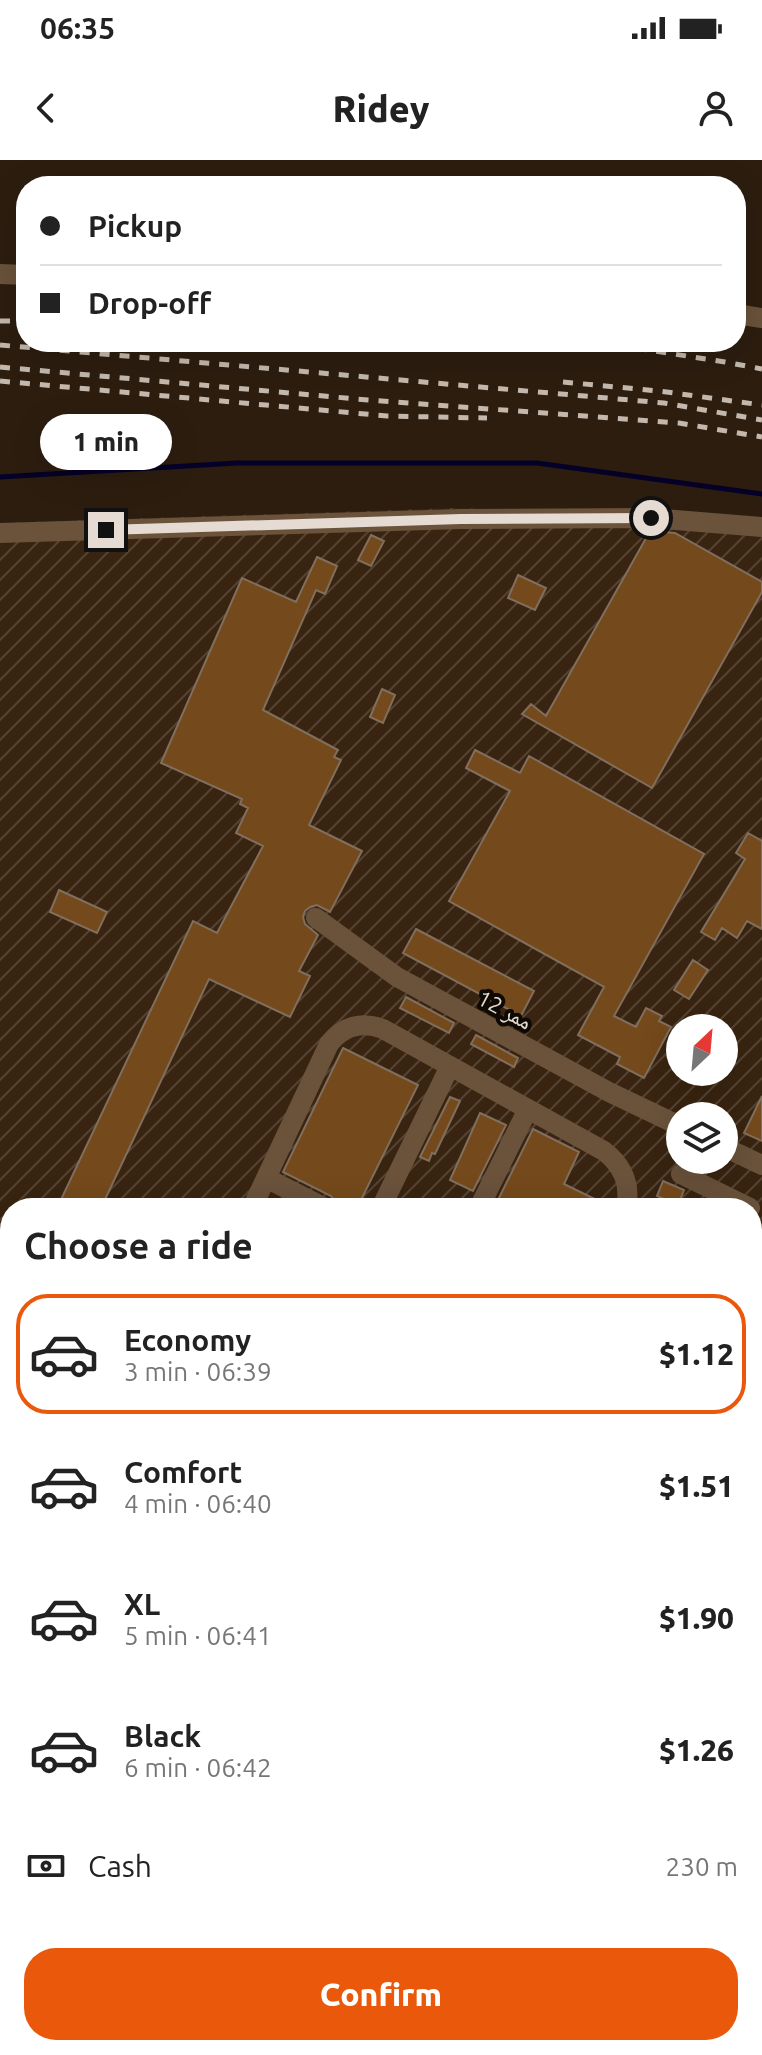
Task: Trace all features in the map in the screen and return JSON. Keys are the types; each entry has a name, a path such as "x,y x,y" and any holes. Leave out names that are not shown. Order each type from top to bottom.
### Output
{"lane":[{"path":"0,533 461,519 651,518 762,527"},
{"name":"ممر 12","path":"316,918 397,977 609,1092 666,1119"},
{"path":"257,1198 329,1044 342,1031 358,1025 375,1026 604,1151 624,1173 626,1198"},
{"path":"386,1198 450,1066"},
{"path":"484,1198 528,1109"},
{"path":"738,1154 762,1165"},
{"path":"681,1174 730,1198"},
{"path":"266,1178 305,1198"}],"shaded area":[{"path":"456,508 762,518 762,1198 0,1198 0,523"}],"building":[{"path":"650,531 675,533 762,582 762,592 652,788 522,714 531,704 546,716"},
{"path":"371,535 384,541 371,566 358,560"},
{"path":"317,557 337,566 325,594 316,590 263,710 338,750 334,757 341,760 309,825 362,851 330,912 317,905 305,911 305,924 318,935 299,971 310,976 290,1017 209,979 106,1198 62,1198 193,921 217,933 263,846 236,833 248,808 240,804 242,799 161,763 242,578 296,602"},
{"path":"518,575 546,588 535,610 508,598"},
{"path":"382,689 395,695 383,723 370,717"},
{"path":"475,750 520,773 529,756 704,854 614,1016 636,1027 646,1008 662,1016 659,1021 666,1024 666,1036 644,1078 617,1064 620,1057 578,1035 604,987 449,901 510,791 466,768"},
{"path":"748,833 762,841 762,929 747,921 737,938 722,928 715,940 701,932 745,859 736,853"},
{"path":"59,890 107,912 97,933 50,912"},
{"path":"416,929 534,991 521,1016 403,953"},
{"path":"693,960 708,970 689,999 674,990"},
{"path":"406,997 454,1023 449,1033 400,1008"},
{"path":"476,1035 518,1058 514,1067 471,1044"},
{"path":"343,1048 418,1085 362,1198 332,1198 283,1172"},
{"path":"762,1096 762,1141 744,1133"},
{"path":"450,1097 460,1101 429,1161 420,1157"},
{"path":"480,1113 506,1125 473,1191 450,1180"},
{"path":"533,1129 579,1152 564,1184 593,1198 499,1198"},
{"path":"663,1181 684,1190 681,1198 657,1196"}],"waterway":[{"path":"0,477 237,463 537,463 762,494"}],"railway":[{"path":"0,321 16,321"},
{"path":"0,345 16,346"},
{"path":"80,352 664,403 762,420"},
{"path":"661,352 762,369"},
{"path":"0,367 368,400 679,423 762,437"},
{"path":"0,381 387,416 487,418"},
{"path":"563,382 762,405"}],"route":[{"path":"106,530 461,519 651,518"}]}
